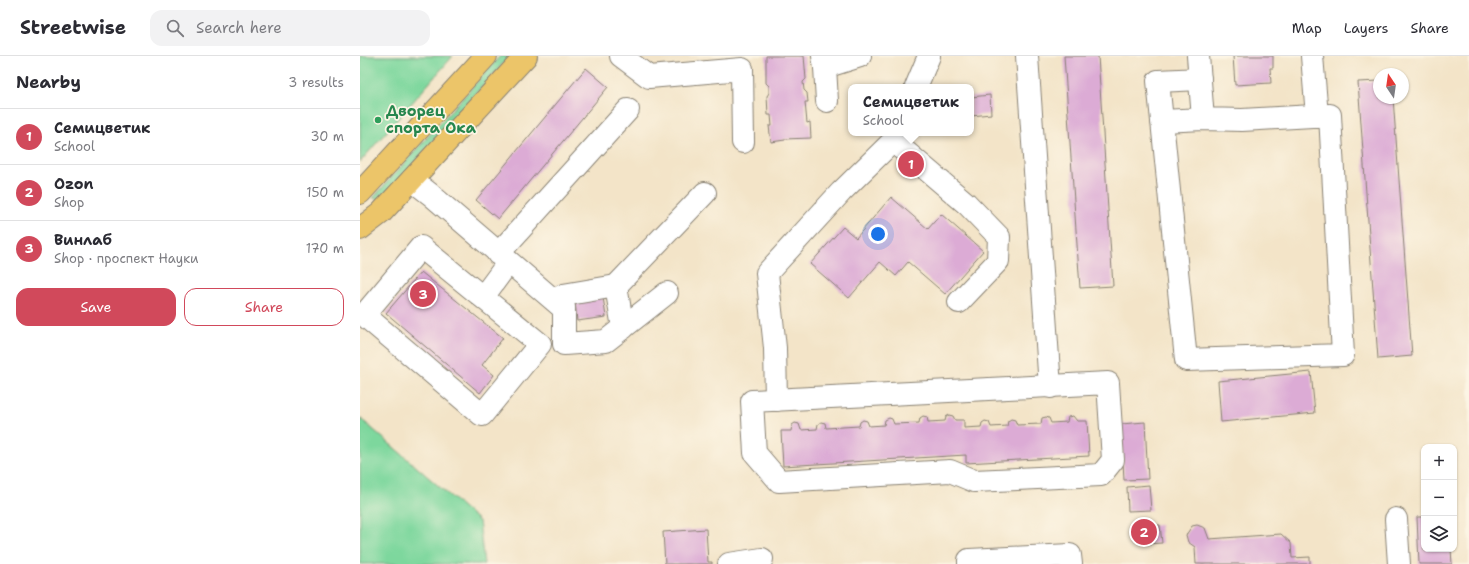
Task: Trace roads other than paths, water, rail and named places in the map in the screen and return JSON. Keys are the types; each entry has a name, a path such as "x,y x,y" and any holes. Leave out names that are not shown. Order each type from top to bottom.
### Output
{"main road":[{"path":"360,192 486,56"},
{"path":"360,229 381,213 526,56"}],"lane":[{"path":"620,56 649,78 742,69 742,142"},
{"path":"827,101 824,62 860,56"},
{"path":"917,84 929,56"},
{"path":"1028,56 1050,387"},
{"path":"1198,56 1203,118"},
{"path":"1312,56 1317,116"},
{"path":"1162,121 1203,118 1242,120 1330,115 1343,354 1186,360 1162,121 1158,81 1200,79"},
{"path":"483,297 503,259 628,110"},
{"path":"776,400 775,348 767,273 841,192 895,137 967,204 999,237 998,261 959,302"},
{"path":"412,180 430,194 503,259 564,309"},
{"path":"667,293 606,341 564,344 563,295 616,286 705,193"},
{"path":"421,247 483,297 540,344 482,415 364,315 421,247"},
{"path":"616,286 622,328"},
{"path":"1108,383 1113,460 1101,475 974,481 950,471 779,481 755,453 752,401 1050,387 1108,383"},
{"path":"1396,519 1399,564"},
{"path":"970,564 969,560 1070,555 1070,564"},
{"path":"729,564 762,559"}],"place":[{"name":"Дворец спорта Ока","path":"378,120"},
{"name":"Семицветик","path":"911,164"},
{"name":"Винлаб","path":"423,294"},
{"name":"Ozon","path":"1144,532"}]}
